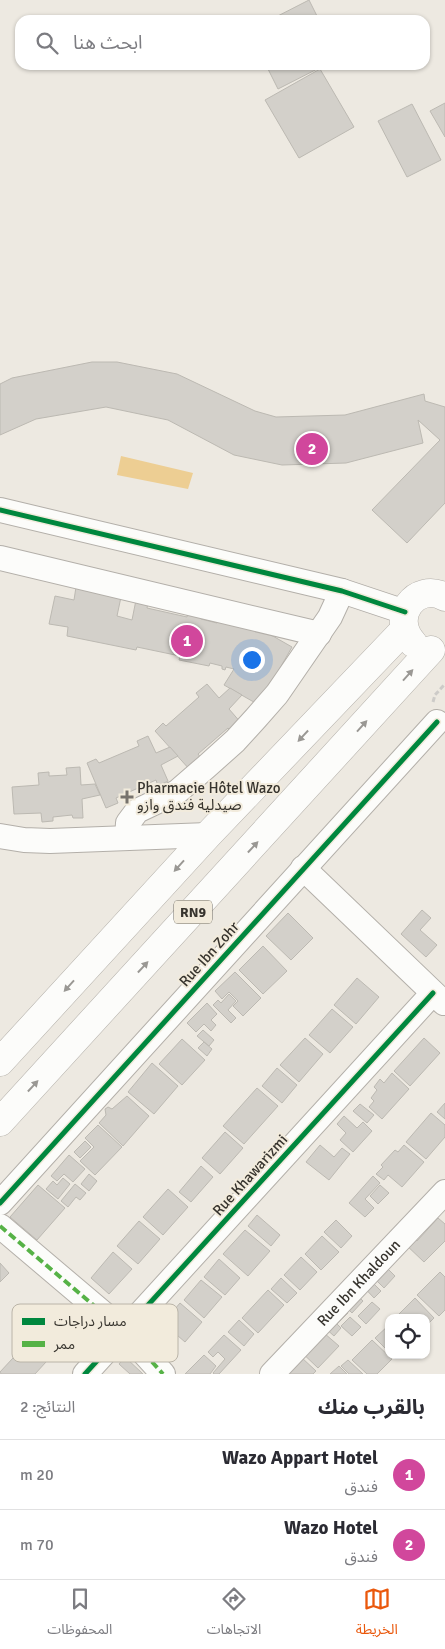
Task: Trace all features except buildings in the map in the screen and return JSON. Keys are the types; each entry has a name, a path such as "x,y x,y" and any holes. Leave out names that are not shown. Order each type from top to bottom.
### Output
{"main road":[{"name":"RN9","path":"0,1062 404,621 409,604 424,594 441,590"},
{"name":"RN9","path":"404,621 408,638 414,644 422,649 438,648"},
{"name":"RN9","path":"0,1122 438,648"}],"street":[{"path":"0,510 342,591 404,621"},
{"path":"0,558 319,634"},
{"path":"127,838 128,823 137,811 176,792 206,767 235,741 277,694 319,634 336,606 342,591"},
{"name":"Rue Ibn Zohr","path":"0,1203 437,722"},
{"path":"0,836 33,840 208,835"},
{"path":"303,868 439,999"},
{"name":"Rue Khawarizmi","path":"150,1304 439,999"},
{"name":"Rue Ibn Khaldoun","path":"272,1374 445,1192"},
{"path":"0,1226 92,1304"},
{"name":"Rue Khawarizmi","path":"85,1374 96,1362"},
{"path":"151,1362 162,1374"}],"shaded area":[{"path":"121,456 193,473 188,489 117,475"}],"marked path":[{"path":"0,1226 92,1304"},
{"path":"152,1362 163,1374"}],"cycle path":[{"path":"0,510 342,591 405,612"},
{"path":"0,1203 437,722"},
{"path":"149,1304 433,993"},
{"path":"85,1374 96,1362"}],"place":[{"name":"Wazo Hotel","path":"312,449"},
{"name":"Wazo Appart Hotel","path":"187,641"},
{"name":"Pharmacie Hôtel Wazo صيدلية فندق وازو","path":"127,797"}]}
